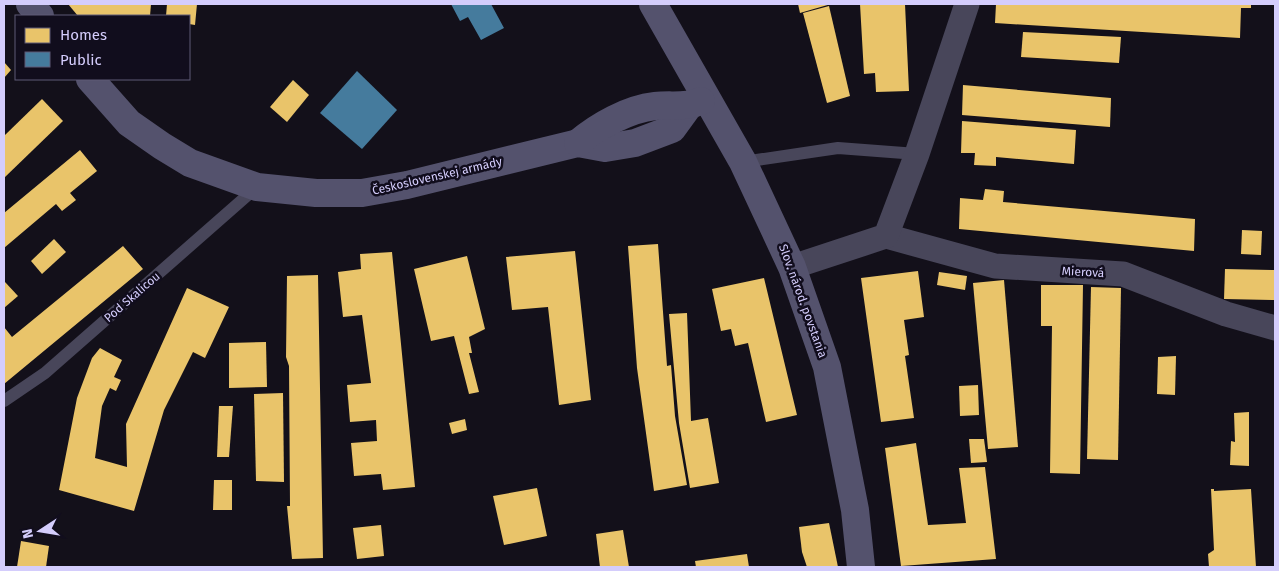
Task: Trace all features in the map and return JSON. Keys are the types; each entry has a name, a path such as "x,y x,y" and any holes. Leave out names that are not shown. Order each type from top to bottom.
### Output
{"street":[{"path":"30,4 39,15"},
{"name":"Slov. národ. povstania","path":"653,4 698,102 743,162 792,267 827,367 853,501 861,567"},
{"path":"792,267 886,236 917,154 967,4"},
{"name":"Československej armády","path":"91,80 129,123 190,163 257,187 316,193 362,193 407,185 578,144 605,148 635,144 672,129 698,102"},
{"name":"Mierová","path":"886,236 995,266 1123,274 1226,314 1275,328"}],"lane":[{"path":"743,162 838,148 917,154"},
{"name":"Pod Skalicou","path":"4,401 45,372 257,187"}],"building: Homes":[{"path":"68,4 151,4 150,15 77,15"},
{"path":"167,4 197,4 195,25 190,24 190,15 166,15"},
{"path":"798,4 831,4 800,13"},
{"path":"860,4 905,4 909,91 876,92 875,73 864,74"},
{"path":"996,4 1251,4 1251,8 1241,8 1240,38 995,23"},
{"path":"829,6 850,96 827,103 803,13"},
{"path":"1023,32 1121,37 1119,63 1021,57"},
{"path":"4,62 11,70 4,78"},
{"path":"293,80 309,95 287,122 270,107"},
{"path":"963,85 1111,98 1110,127 962,115"},
{"path":"42,99 63,121 4,178 4,136"},
{"path":"962,121 1076,130 1074,164 996,157 996,166 974,165 975,153 961,153"},
{"path":"80,150 97,171 70,193 76,200 62,211 56,204 4,248 4,213"},
{"path":"985,189 1004,191 1003,202 1195,219 1194,251 959,229 960,198 983,200"},
{"path":"1242,230 1262,231 1261,255 1241,254"},
{"path":"54,239 66,252 42,274 31,261"},
{"path":"658,244 667,366 671,365 675,416 687,485 654,491 637,368 628,246"},
{"path":"123,246 143,269 4,384 4,327 12,337"},
{"path":"575,251 591,400 559,405 548,307 512,310 506,257"},
{"path":"392,252 415,487 383,490 381,474 354,476 351,443 377,441 376,420 350,422 347,385 371,383 362,315 343,317 338,272 361,269 360,254"},
{"path":"467,256 485,329 469,337 472,353 469,353 479,392 469,394 454,336 431,341 414,269"},
{"path":"1225,269 1275,270 1275,300 1224,299"},
{"path":"918,271 924,317 904,320 909,355 905,356 914,418 881,422 861,278"},
{"path":"939,272 967,276 965,290 937,285"},
{"path":"318,275 323,558 292,559 287,506 290,506 289,366 286,357 287,276"},
{"path":"764,278 797,415 766,422 748,343 735,346 731,329 721,331 712,289"},
{"path":"1004,280 1018,447 988,449 973,283"},
{"path":"4,283 18,296 4,308"},
{"path":"1041,285 1083,285 1080,474 1050,473 1052,326 1041,326"},
{"path":"1091,287 1121,288 1118,460 1087,459"},
{"path":"187,288 229,307 205,358 193,352 164,410 134,511 59,490 77,398 92,358 100,348 122,360 114,377 121,380 116,391 110,388 102,406 95,458 127,467 126,424"},
{"path":"687,313 691,421 708,418 719,483 690,488 679,423 669,314"},
{"path":"266,342 267,387 229,388 229,343"},
{"path":"1176,356 1175,395 1157,394 1158,357"},
{"path":"978,385 979,415 960,416 959,386"},
{"path":"283,393 284,482 256,481 254,394"},
{"path":"219,406 233,406 229,457 217,457"},
{"path":"1249,412 1249,466 1230,465 1231,441 1235,442 1234,413"},
{"path":"465,419 467,430 452,434 449,423"},
{"path":"969,439 984,439 987,462 971,463"},
{"path":"916,443 928,525 966,523 959,468 985,467 996,559 901,566 885,448"},
{"path":"214,480 232,480 232,510 213,510"},
{"path":"537,488 547,536 504,545 493,496"},
{"path":"1211,489 1214,489 1214,491 1251,489 1256,567 1209,567 1208,554 1214,550"},
{"path":"829,523 838,567 807,567 802,552 799,527"},
{"path":"381,525 384,556 357,559 353,528"},
{"path":"623,530 629,567 600,567 596,534"},
{"path":"21,541 49,546 46,567 17,567"},
{"path":"747,554 749,567 696,567 695,561"}],"building: Public":[{"path":"451,4 491,4 504,28 481,40 468,17 460,21"},
{"path":"357,71 397,110 362,149 320,113"}]}
